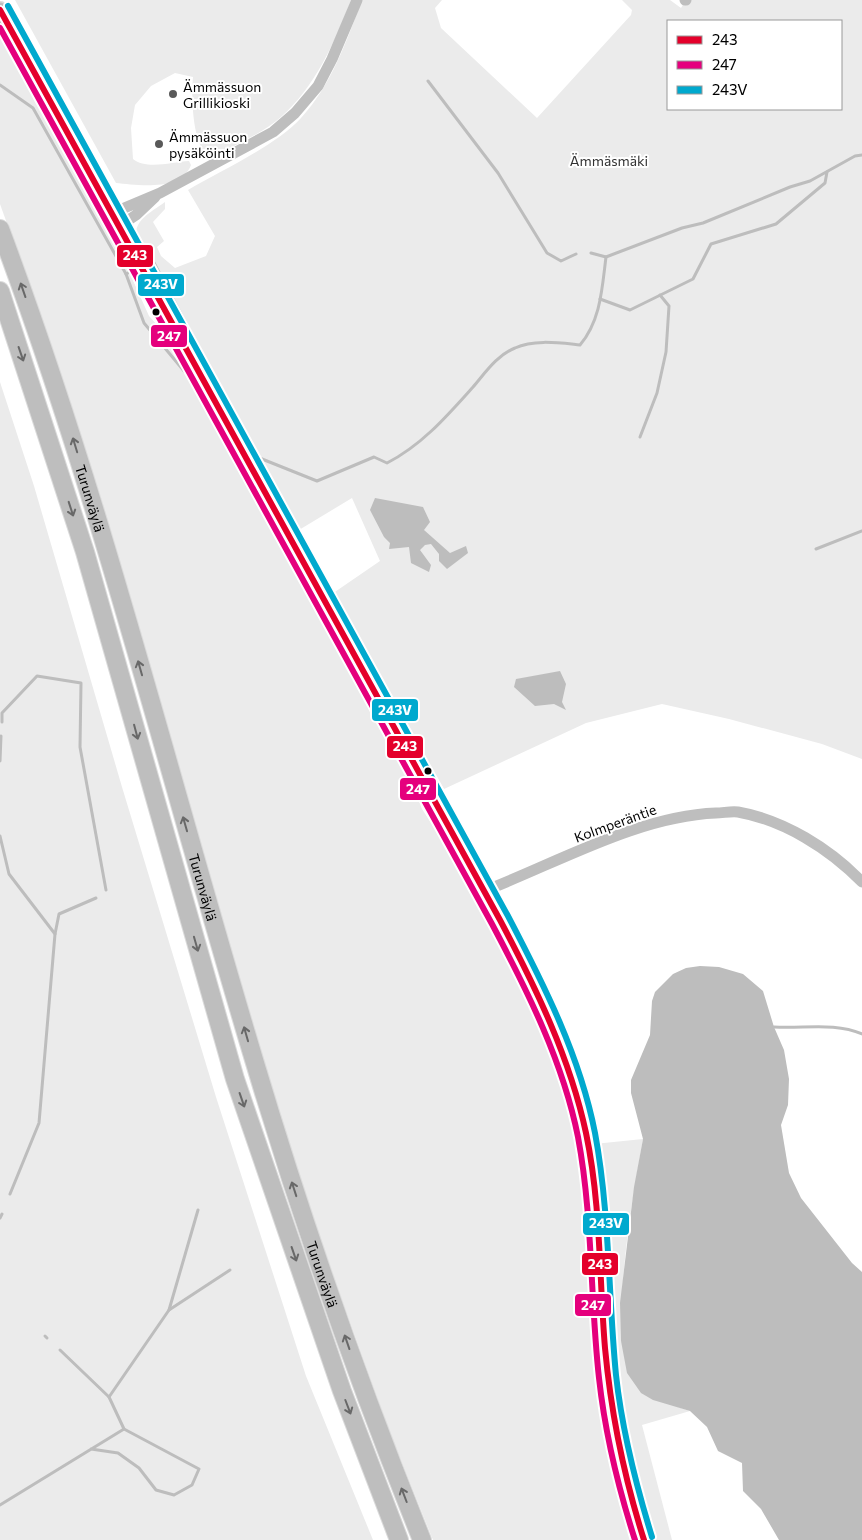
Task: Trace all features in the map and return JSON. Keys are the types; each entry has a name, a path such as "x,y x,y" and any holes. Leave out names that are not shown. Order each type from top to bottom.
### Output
{"highway":[{"name":"Turunväylä","path":"0,229 57,388 256,1067 302,1213 361,1382 422,1540"},
{"name":"Turunväylä","path":"0,291 85,552 235,1079 339,1382 399,1540"}],"main road":[{"path":"0,10 484,892 544,1005 569,1066 586,1135 596,1213 608,1377 627,1477 644,1540"}],"street":[{"path":"114,220 136,215 160,193 273,132 295,113 318,86 332,59 356,0"},
{"name":"Kolmperäntie","path":"484,892 640,826 690,814 738,812 771,822 802,837 836,857 862,882"}],"green space":[{"path":"15,0 351,0 323,63 293,105 265,129 212,158 205,154 200,145 194,122 193,77 175,73 151,86 135,105 131,128 133,159 152,165 189,161 191,165 186,174 178,179 158,185 146,185 116,183"},
{"name":"Ämmäsmäki","path":"362,0 442,0 435,8 441,28 537,118 631,15 632,10 622,0 670,0 681,8 686,0 862,0 862,759 822,744 729,719 662,704 586,723 444,789 329,596 380,561 352,498 294,533 138,250 136,241 137,226 145,216 165,202 165,209 153,222 164,241 157,247 161,256 175,268 206,256 215,236 188,190 263,148 291,128 312,105 330,77"},
{"path":"0,25 127,267 149,316 168,337 240,459 395,740 422,809 446,846 450,847 488,910 539,1014 573,1107 587,1189 594,1267 638,1540 433,1540 389,1430 323,1247 258,1046 100,495 57,363 0,204"},
{"path":"0,382 34,486 122,787 216,1097 306,1376 373,1540 0,1540"},
{"path":"643,1139 627,1240 622,1290 621,1341 678,1407 690,1411 642,1425 672,1540 651,1540 626,1444 611,1344 594,1144"}],"shaded area":[{"path":"375,498 423,507 430,522 424,530 450,553 466,546 468,553 447,569 439,561 439,554 431,544 425,545 420,550 431,565 429,572 411,563 409,547 389,549 390,543 384,537 370,510"},
{"path":"560,671 566,684 562,702 566,710 554,704 535,706 514,687 516,679"},
{"path":"700,966 719,967 743,974 763,991 774,1027 784,1050 789,1079 788,1105 781,1125 789,1173 801,1198 852,1263 862,1272 862,1540 779,1540 761,1509 743,1491 742,1463 718,1451 707,1427 690,1411 653,1400 641,1393 627,1373 621,1341 620,1303 634,1187 643,1139 631,1093 631,1080 650,1035 652,1001 655,992 673,974 686,968"}],"waterway":[{"path":"428,81 498,173 547,253 561,261 576,254"},
{"path":"0,85 33,108 126,274 144,323 184,371 186,369"},
{"path":"591,253 606,257 682,228 703,223 790,187 810,181 855,156 862,155"},
{"path":"600,299 630,310 693,279 711,244 776,224 825,183 827,172"},
{"path":"148,264 153,261 257,457 317,481 374,457 387,463 412,448 444,419 492,365 509,351 530,343 580,345 587,335 596,314 602,292 606,257"},
{"path":"126,274 132,271"},
{"path":"640,437 657,393 666,352 669,306 660,295"},
{"path":"816,549 862,531"},
{"path":"2,722 2,713 37,676 81,683 80,747 106,890"},
{"path":"0,761 1,736"},
{"path":"0,836 9,874 55,934 39,1123 10,1194"},
{"path":"55,934 59,914 96,898"},
{"path":"774,1027 830,1027 852,1030 862,1034"},
{"path":"169,1310 198,1210"},
{"path":"0,1218 2,1214"},
{"path":"109,1397 169,1310 230,1270"},
{"path":"60,1350 109,1397 124,1429"},
{"path":"0,1505 124,1429 199,1469 192,1485 174,1495 156,1490 139,1468 118,1453 91,1449"}],"transit line":[{"name":"243V","path":"8,6 508,916 535,968 559,1021 580,1076 595,1133 603,1193 616,1375 630,1457 652,1537"},
{"name":"243","path":"0,10 500,920 550,1024 571,1078 586,1133 591,1160 597,1213 605,1348 611,1397 624,1469 644,1540"},
{"name":"247","path":"0,28 492,924 519,975 543,1028 563,1082 578,1137 589,1227 596,1348 602,1399 613,1460 635,1540"}],"place":[{"name":"Ämmässuon Grillikioski","path":"173,94"},
{"name":"Ämmässuon pysäköinti","path":"159,144"}]}
